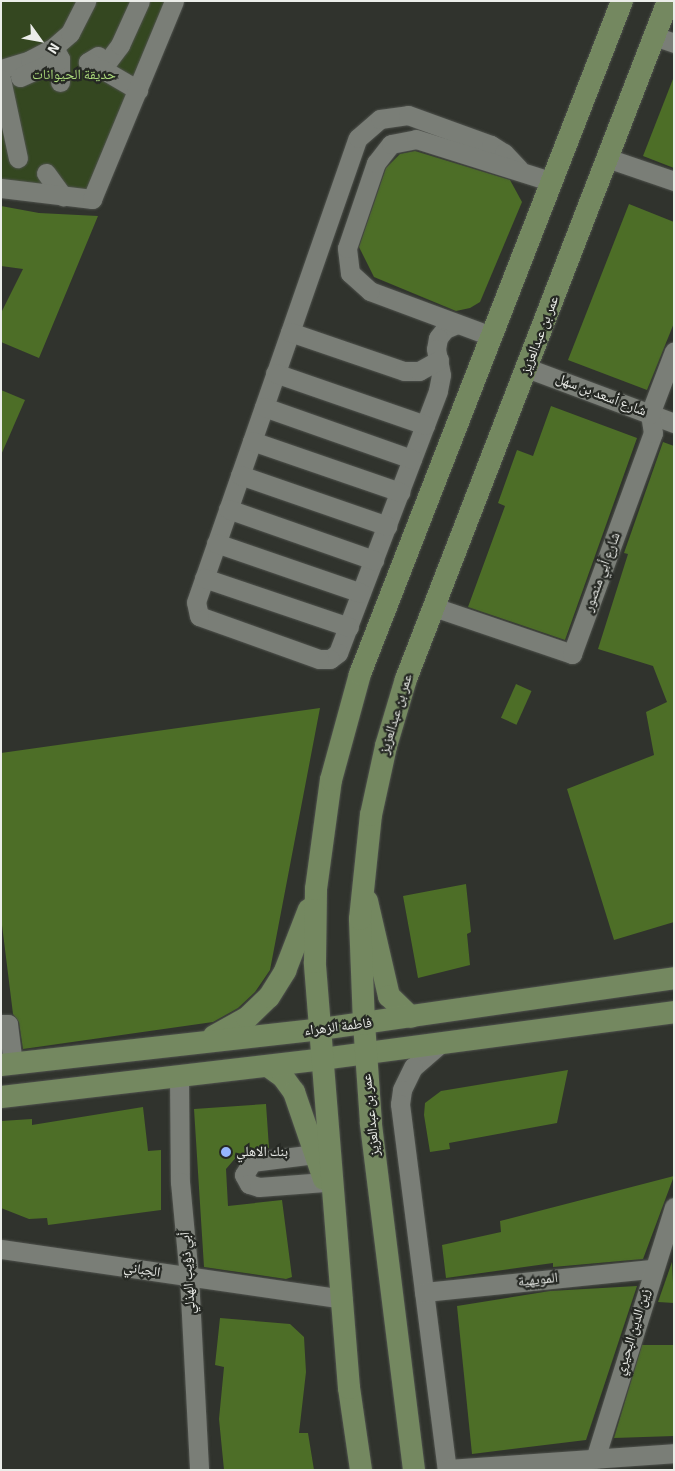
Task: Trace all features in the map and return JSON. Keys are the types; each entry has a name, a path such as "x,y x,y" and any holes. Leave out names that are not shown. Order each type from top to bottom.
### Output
{"main road":[{"path":"361,1470 349,1388 315,962 316,889 326,807 349,709 490,336 622,1"},
{"name":"عمر بن عبدالعزيز","path":"414,1470 371,1122 359,954 362,884 371,815 386,746 434,607 607,158 664,40 669,4"},
{"path":"362,884 382,954 389,996 398,1008 411,1018"},
{"path":"201,1043 234,1027 269,997 292,957 316,889"},
{"name":"فاطمة الزهراء","path":"7,1064 321,1030 674,978"},
{"path":"1,1097 268,1066 674,1012"},
{"path":"268,1066 283,1077 294,1092 334,1209"}],"street":[{"path":"15,69 57,53 71,31 86,1"},
{"path":"71,31 80,35 98,1"},
{"path":"138,90 100,62 120,45 140,1"},
{"path":"1,188 92,199 174,1"},
{"path":"57,53 60,82"},
{"path":"1,79 18,158"},
{"path":"457,324 445,329 438,338 440,383 338,653 330,659 319,659 199,616 195,606 204,578 354,147 372,124 389,116 408,115 492,145 510,157 519,169"},
{"path":"490,336 370,291 350,273 346,248 376,163 391,144 416,139 519,169 550,181"},
{"path":"607,158 674,181"},
{"path":"46,173 63,196"},
{"path":"63,196 66,174"},
{"path":"290,332 404,371 426,368 439,360"},
{"name":"شارع أبي منصور","path":"434,607 572,654 653,433 650,414 674,351"},
{"name":"شارع أسعد بن سهل","path":"527,368 674,423"},
{"path":"276,373 425,425"},
{"path":"264,407 412,459"},
{"path":"252,441 400,492"},
{"path":"240,475 387,526"},
{"path":"228,510 374,560"},
{"path":"216,543 361,593"},
{"path":"204,578 348,627"},
{"path":"1,1024 8,1024 7,1064"},
{"path":"443,1042 413,1067 402,1090 400,1104 447,1469 674,1453"},
{"name":"أبي ذؤيب الهذلي","path":"179,1076 180,1182 189,1277 199,1470"},
{"path":"315,1154 252,1162 244,1175 249,1184 259,1188 325,1182"},
{"name":"زين الدين البحيري","path":"595,1459 652,1269 674,1206"},
{"name":"الجباني","path":"1,1249 342,1299"},
{"name":"المويهية","path":"424,1292 652,1269"},
{"path":"349,1388 353,1470"}],"green space":[{"name":"حديقة الحيوانات","path":"1,1 184,1 99,208 1,196"}],"building":[{"path":"674,79 674,168 643,156"},
{"path":"415,151 510,180 522,202 480,302 470,308 456,311 374,277 359,247 386,168 400,154"},
{"path":"629,204 674,222 674,323 647,390 568,360"},
{"path":"1,206 39,213 98,216 39,358 1,342 1,313 23,269 1,266"},
{"path":"1,390 25,400 1,455"},
{"path":"551,406 637,438 565,640 468,607 505,506 498,503 517,450 533,456"},
{"path":"663,442 674,446 674,922 614,940 567,789 654,755 646,712 667,702 653,666 598,649 628,554 624,553"},
{"path":"516,684 532,691 516,725 501,718"},
{"path":"320,708 270,970 255,992 238,1008 213,1022 23,1049 19,1022 13,1014 1,917 1,753"},
{"path":"466,884 471,932 467,934 470,965 418,978 403,896"},
{"path":"568,1070 557,1123 449,1143 450,1149 430,1152 424,1115 425,1103 441,1091"},
{"path":"266,1104 269,1148 238,1155 226,1169 228,1206 282,1200 292,1277 286,1279 204,1267 194,1109"},
{"path":"143,1107 148,1151 161,1150 161,1210 48,1225 47,1218 29,1219 1,1208 1,1121 32,1119 32,1125"},
{"path":"674,1176 643,1259 553,1267 553,1263 446,1278 442,1245 501,1232 500,1221"},
{"path":"672,1262 674,1303 658,1302"},
{"path":"637,1286 586,1440 472,1454 457,1306 550,1291"},
{"path":"220,1318 290,1324 304,1337 306,1372 299,1433 308,1433 314,1470 224,1470 219,1419 224,1367 215,1365"},
{"path":"642,1345 674,1345 674,1436 614,1438"}],"place":[{"name":"بنك الاهلي","path":"226,1152"}]}
